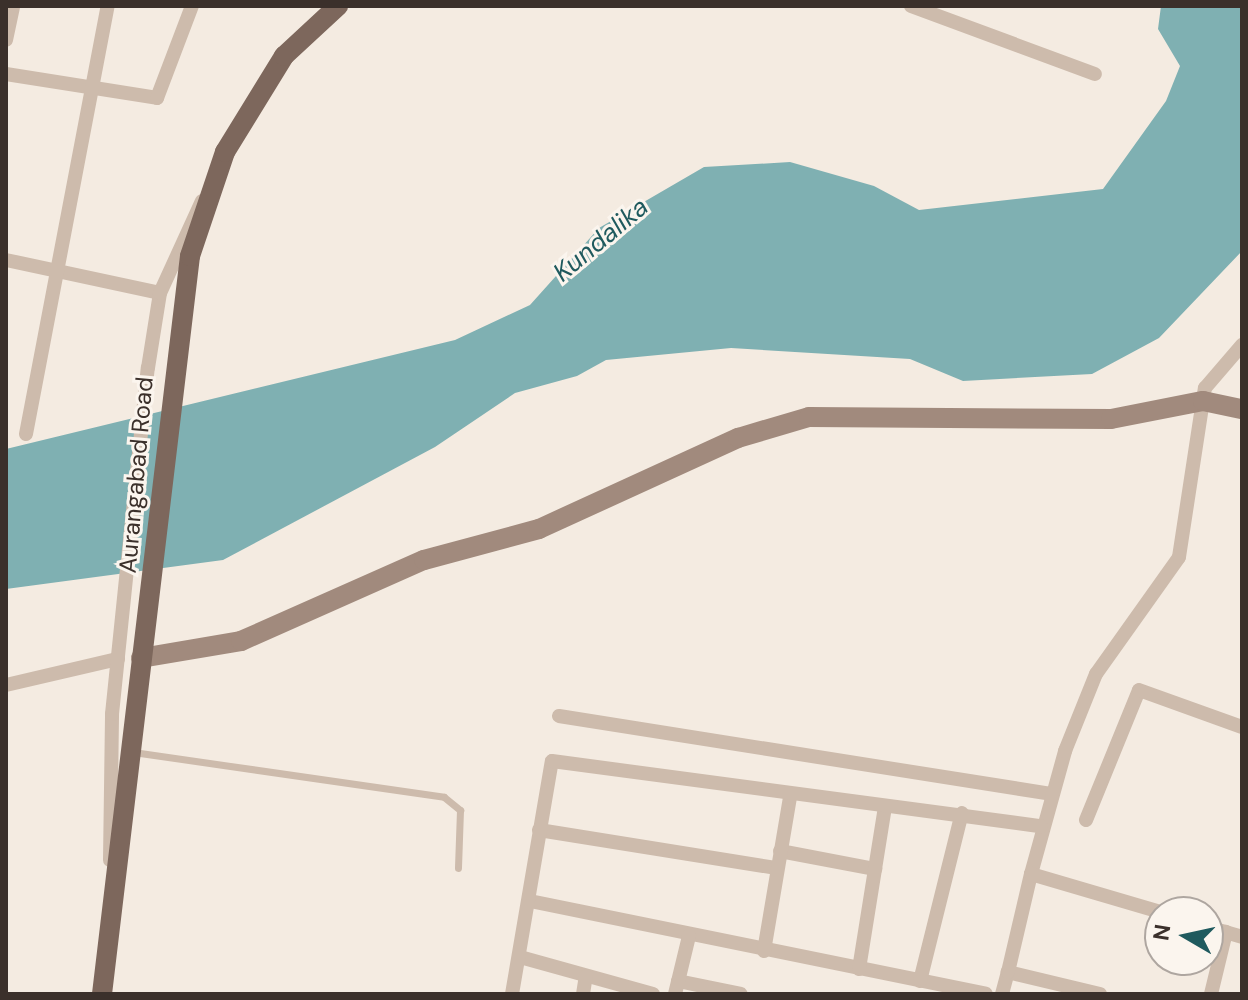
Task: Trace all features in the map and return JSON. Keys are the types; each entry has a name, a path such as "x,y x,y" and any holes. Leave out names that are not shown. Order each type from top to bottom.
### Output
{"main road":[{"name":"Aurangabad Road","path":"102,994 128,751 141,658 148,631 173,354 210,187 284,56 338,6"}],"street":[{"path":"6,40 13,6"},
{"path":"26,434 108,6"},
{"path":"6,74 151,100 163,93 192,6"},
{"path":"911,6 1095,74"},
{"path":"111,904 108,770 144,412 160,293 210,187"},
{"path":"6,260 160,293"},
{"path":"1002,994 1051,794 1096,674 1179,557 1205,388 1242,345"},
{"path":"141,658 241,641 424,560 539,529 738,438 809,417 1111,419 1203,401 1242,409"},
{"path":"6,685 118,659"},
{"path":"1086,820 1139,690 1242,727"},
{"path":"559,716 1051,794"},
{"path":"512,994 530,901 539,830 555,761 790,798 962,813 1041,826"},
{"path":"764,951 790,798"},
{"path":"859,969 885,806"},
{"path":"920,981 962,813"},
{"path":"539,830 777,868"},
{"path":"780,851 875,869"},
{"path":"1031,874 1144,907"},
{"path":"530,901 689,936 986,994"},
{"path":"1211,994 1226,932 1242,937"},
{"path":"689,936 677,987 741,994"},
{"path":"520,957 653,994"},
{"path":"1008,972 1100,994"},
{"path":"583,994 586,976"}],"lane":[{"path":"128,751 444,797 460,810 458,868"}],"water":[{"name":"Kundalika","path":"1161,6 1242,6 1242,251 1159,338 1092,374 963,381 910,359 731,348 606,360 577,376 515,393 435,447 223,560 6,589 6,449 455,340 530,305 599,228 704,167 790,162 874,186 919,210 1103,189 1166,101 1180,66 1158,29"}]}
